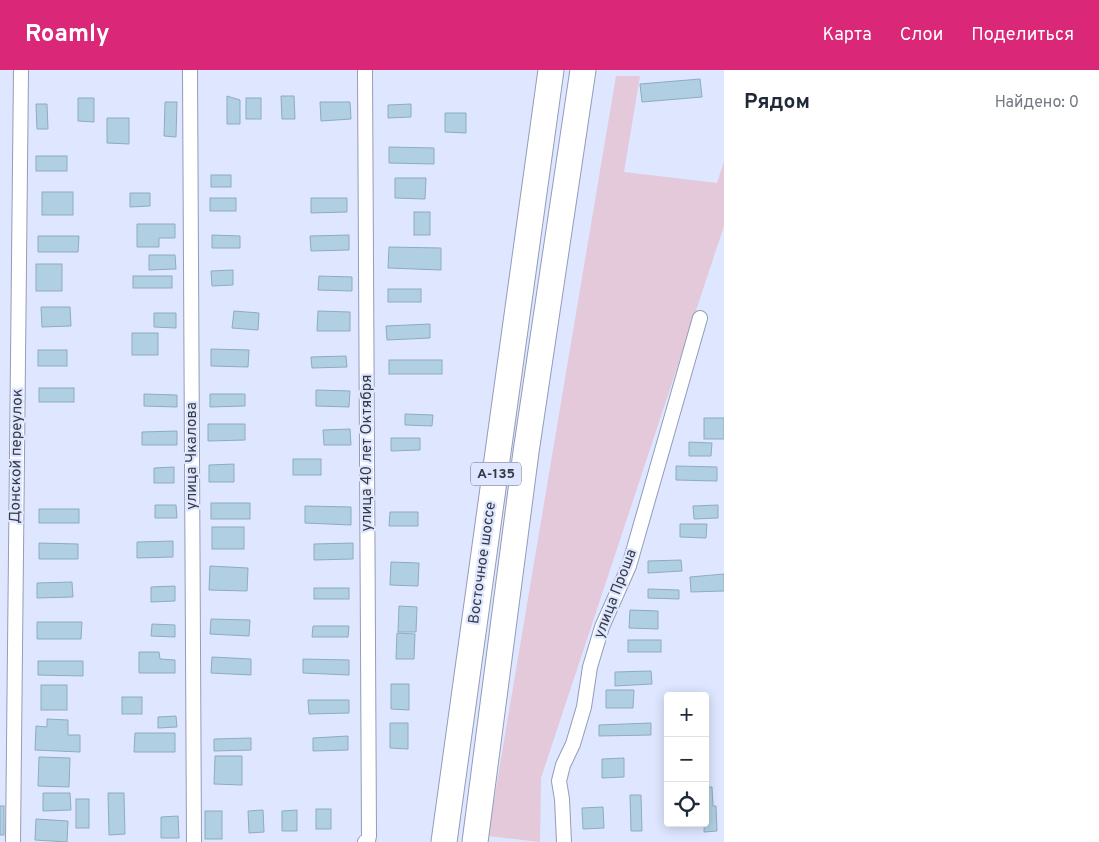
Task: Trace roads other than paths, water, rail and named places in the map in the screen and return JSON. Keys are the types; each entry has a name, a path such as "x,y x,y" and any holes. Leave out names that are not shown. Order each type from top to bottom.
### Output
{"highway":[{"name":"Восточное шоссе","path":"444,842 552,70"},
{"name":"Восточное шоссе","path":"475,842 526,452 583,70"}],"street":[{"name":"Донской переулок","path":"13,842 21,70"},
{"name":"улица Чкалова","path":"190,70 194,842"},
{"name":"улица 40 лет Октября","path":"364,70 367,839"},
{"name":"улица Проша","path":"564,842 562,799 559,781 562,764 573,744 584,707 590,667 602,627 629,566 700,318"}]}
